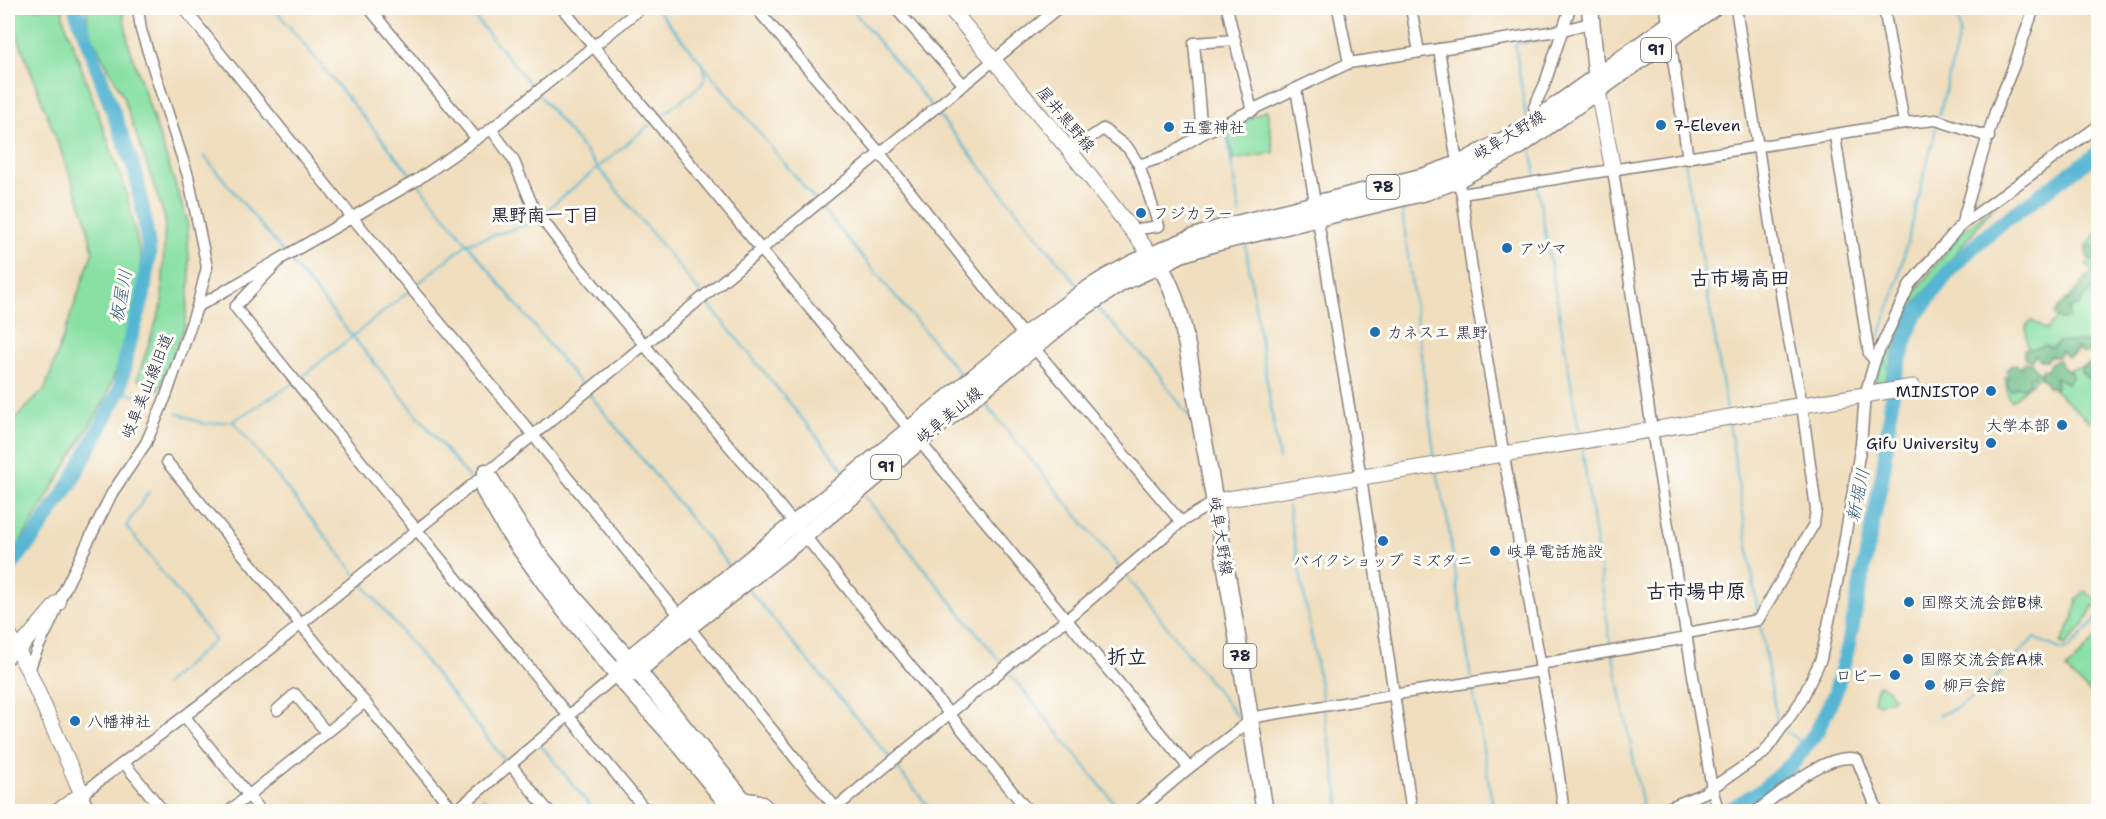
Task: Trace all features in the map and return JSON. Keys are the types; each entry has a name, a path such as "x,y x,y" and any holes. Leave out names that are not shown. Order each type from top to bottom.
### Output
{"main road":[{"name":"91","path":"1669,32 1692,8"},
{"name":"91","path":"1597,84 1669,32 1713,8"},
{"path":"1590,15 1597,84"},
{"name":"岐阜大野線","path":"1265,812 1216,501 1183,328 1171,290 1156,260 1461,163 1597,84"},
{"name":"岐阜大野線","path":"1316,211 1460,187 1488,165 1520,146 1597,84"},
{"name":"岐阜美山線","path":"617,675 633,665 1029,342 1156,260"},
{"path":"482,476 536,551 633,665 738,808"},
{"path":"482,476 507,530 563,608 617,675 738,808"}],"street":[{"name":"岐阜美山線旧道","path":"90,812 28,672 11,646 58,603 112,493 146,442 166,396 197,307 207,267 204,243 188,176 141,30 138,8"},
{"path":"187,8 186,11 352,217 532,434 836,810 950,712 1035,642 1065,621 1181,522 1216,501 1913,387"},
{"path":"369,8 477,139"},
{"path":"562,8 1065,621 1189,768"},
{"path":"197,307 417,180 491,129 641,8"},
{"path":"756,8 879,152 1029,342 1181,522"},
{"path":"895,8 964,85"},
{"name":"屋井黒野線","path":"950,8 1070,151 1156,260"},
{"path":"57,812 185,717 301,624 1058,8"},
{"path":"1227,8 1252,111"},
{"path":"1338,8 1349,63"},
{"path":"1411,8 1419,52"},
{"path":"1540,117 1534,106 1544,86 1570,8"},
{"path":"1666,8 1688,159"},
{"path":"1137,812 1255,717 1393,696 1758,620 1814,524 1816,508 1802,405 1786,325 1736,8"},
{"path":"1884,8 1904,123"},
{"path":"1960,226 1995,112 2034,8"},
{"path":"1139,165 1166,156 1202,134 1349,63 1563,30 1590,15"},
{"path":"1202,134 1194,43 1235,40"},
{"path":"1439,49 1456,156 1461,163"},
{"path":"1597,84 1613,170 1712,791 1719,812"},
{"path":"1296,89 1361,478 1412,812"},
{"path":"1564,812 1474,285 1460,187 1613,170 1904,123 1936,120 1989,137"},
{"path":"1658,812 1712,791 1764,753 1801,701 1821,659 1839,573 1867,395 1875,360 1910,284 1960,226 2098,126"},
{"path":"491,129 513,159 534,209 578,266 799,529 1029,812"},
{"path":"1070,151 1103,129 1128,148 1139,165 1159,226 1132,230"},
{"path":"1834,136 1869,354 1875,360"},
{"path":"279,261 235,307 570,716 644,810"},
{"path":"167,462 454,811 617,675"},
{"path":"28,672 33,654 56,613 58,603"},
{"path":"277,710 295,694 326,732"},
{"path":"228,812 364,702"},
{"path":"185,717 262,812"},
{"path":"1755,812 1802,775 1846,756 1857,759 1878,812"},
{"path":"124,763 164,812"},
{"path":"511,765 549,812"},
{"path":"738,808 759,798 765,801 772,812"}],"green space":[{"path":"11,8 63,8 63,17 126,191 141,257 138,294 117,368 104,402 8,560 8,426 45,389 93,251 85,215 14,27"},
{"path":"86,8 122,8 129,45 187,220 190,279 185,325 159,390 137,379 162,304 165,218 123,96 89,31"},
{"path":"1267,110 1274,153 1233,160 1227,128"},
{"path":"1993,207 1906,315 1885,381 1874,383 1902,309 1962,231"},
{"path":"2098,233 2098,348 2028,357 2026,326 2032,320 2046,330 2097,276 2086,265 2095,255 2086,246"},
{"path":"2092,246 2098,249 2098,264 2087,257 2086,247"},
{"path":"2098,265 2098,282 2083,298 2080,305 2069,309 2069,316 2065,319 2054,315 2088,275 2093,273 2095,266"},
{"path":"2098,336 2097,352 2081,353 2077,347 2075,353 2068,357 2061,351 2058,357 2049,356 2046,360 2040,360 2035,355 2032,360 2024,358 2024,349 2044,345 2052,348 2059,342 2088,343"},
{"path":"2059,360 2061,366 2071,372 2072,378 2067,383 2055,377 2056,388 2048,387 2040,375 2043,369 2047,370 2051,363"},
{"path":"2025,362 2031,362 2037,370 2034,377 2030,377 2030,383 2024,388 2017,387 2011,391 2006,383 2009,379 2006,371 2010,366 2015,365 2021,368"},
{"path":"2089,364 2097,365 2094,374 2098,374 2098,383 2092,382 2081,372 2082,368"},
{"path":"2098,365 2098,414 2090,422 2039,376 2012,401 2008,397 2005,377"},
{"path":"2085,591 2098,601 2098,610 2093,605 2084,625 2066,645 2061,643 2073,619 2077,599"},
{"path":"2098,636 2098,700 2066,670"},
{"path":"1881,685 1893,696 1892,700 1879,704 1874,701 1877,686"}],"waterway":[{"name":"板屋川","path":"8,569 70,484 120,390 126,355 143,297 149,252 136,174 75,8"},
{"path":"274,8 413,177"},
{"path":"467,8 535,90"},
{"path":"656,8 815,200"},
{"path":"851,8 931,105"},
{"path":"1660,8 1662,22"},
{"path":"1939,116 1960,32 1956,8"},
{"path":"1526,117 1515,44 1553,37"},
{"path":"659,118 701,85 706,76 702,65"},
{"path":"539,95 702,295"},
{"path":"936,112 1079,287"},
{"path":"543,213 652,123"},
{"path":"1875,347 1895,291 1937,124"},
{"path":"1226,130 1240,216"},
{"path":"1531,146 1536,179"},
{"name":"新堀川","path":"1726,812 1763,789 1793,763 1817,731 1835,693 1848,647 1884,467 1894,378 1913,319 1950,270 1973,247 2000,224 2098,153"},
{"path":"204,156 284,253"},
{"path":"1685,161 1727,410"},
{"path":"419,184 585,389"},
{"path":"1537,184 1580,436"},
{"path":"820,206 963,377"},
{"path":"1402,210 1435,460"},
{"path":"415,286 468,243 530,224 536,219"},
{"path":"1245,242 1279,459"},
{"path":"288,258 470,479"},
{"path":"298,380 408,292"},
{"path":"705,300 846,472"},
{"path":"1096,307 1153,367 1190,418"},
{"path":"1881,357 1894,378"},
{"path":"177,413 204,424 233,421 294,383"},
{"path":"120,390 150,402"},
{"path":"589,394 731,568"},
{"path":"982,400 1121,569"},
{"path":"233,421 357,576"},
{"path":"1729,422 1758,612"},
{"path":"1582,448 1611,647"},
{"path":"1437,472 1447,517 1471,679"},
{"path":"149,492 126,526 215,640 164,685"},
{"path":"864,495 1003,665"},
{"path":"1288,506 1323,701"},
{"path":"1125,574 1237,716"},
{"path":"360,580 507,763"},
{"path":"748,589 891,759"},
{"path":"1939,715 1967,702 1979,693 2034,638 2062,650 2070,648 2098,618"},
{"path":"1760,623 1778,727"},
{"path":"1613,655 1644,812"},
{"path":"1006,669 1122,812"},
{"path":"1472,685 1494,812"},
{"path":"1324,710 1341,812"},
{"path":"1785,731 1806,745"},
{"path":"540,744 595,812"},
{"path":"894,764 933,812"},
{"path":"483,798 495,812"}],"place":[{"name":"7-Eleven","path":"1661,125"},
{"name":"五霊神社","path":"1169,127"},
{"name":"フジカラー","path":"1141,213"},
{"name":"アヅマ","path":"1507,248"},
{"name":"カネスエ 黒野","path":"1375,332"},
{"name":"MINISTOP","path":"1991,391"},
{"name":"大学本部","path":"2062,425"},
{"name":"Gifu University","path":"1991,443"},
{"name":"バイクショップ ミズタニ","path":"1383,541"},
{"name":"岐阜電話施設","path":"1495,551"},
{"name":"国際交流会館B棟","path":"1909,602"},
{"name":"国際交流会館A棟","path":"1908,659"},
{"name":"ロビー","path":"1895,675"},
{"name":"柳戸会館","path":"1930,685"},
{"name":"八幡神社","path":"75,721"}],"district":[{"name":"黒野南一丁目","path":"545,215"},
{"name":"古市場高田","path":"1740,278"},
{"name":"古市場中原","path":"1696,591"},
{"name":"折立","path":"1127,657"}]}
